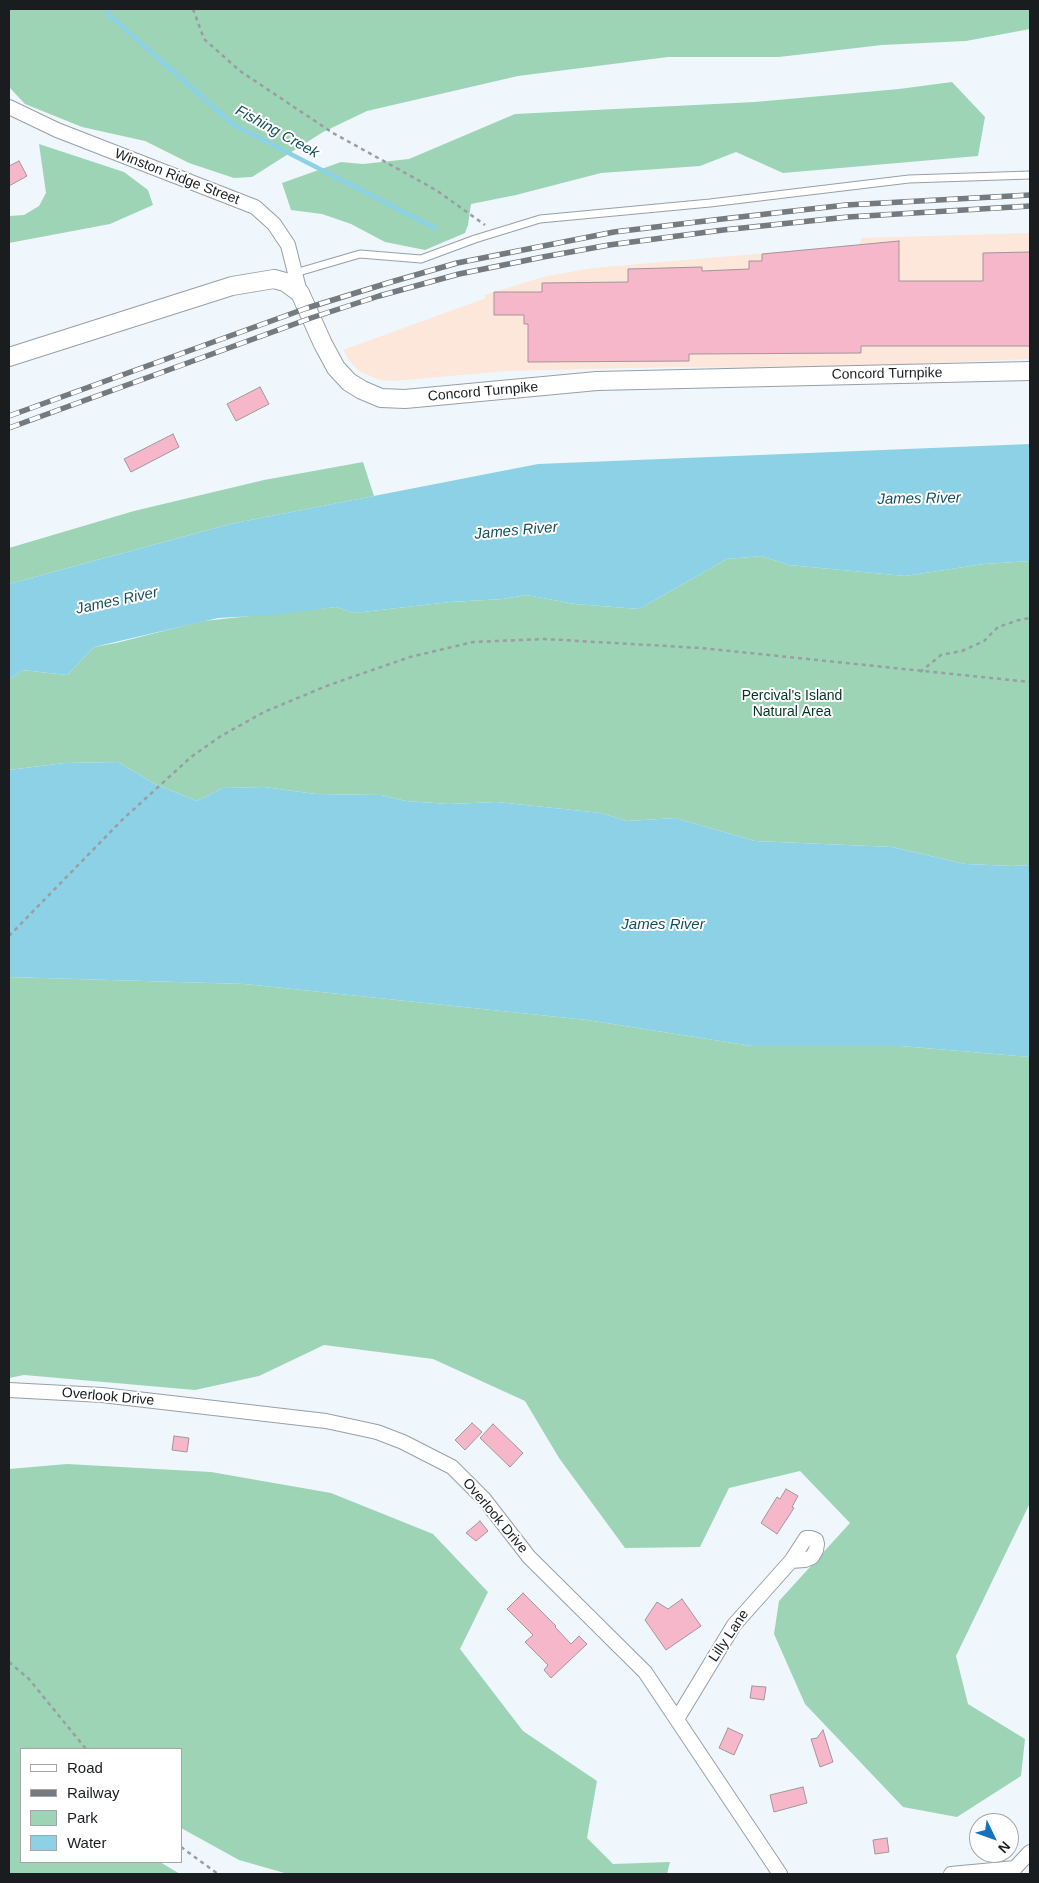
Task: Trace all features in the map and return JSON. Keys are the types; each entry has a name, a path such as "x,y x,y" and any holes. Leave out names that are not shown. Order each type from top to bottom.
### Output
{"street":[{"name":"Winston Ridge Street","path":"9,107 57,130 255,207 274,224 288,245 300,293"},
{"path":"9,356 232,286 274,279 285,282 300,293"},
{"name":"Concord Turnpike","path":"300,293 336,368 349,382 381,398 405,399 596,381 1030,371"},
{"name":"Overlook Drive","path":"9,1390 102,1395 326,1421 377,1432 428,1454 452,1468 484,1499 529,1557 645,1672 780,1874"},
{"name":"Lilly Lane","path":"677,1719 734,1625 791,1561"},
{"path":"951,1874 1014,1871 1030,1852"}],"lane":[{"path":"295,273 360,254 421,259 540,219 710,203 909,179 1030,175"}],"path":[{"path":"193,9 204,39 240,71 333,133 436,190 496,233"},
{"path":"920,672 941,655 962,651 984,641 998,627 1030,618"},
{"path":"9,936 122,820 179,768 220,736 264,712 329,685 410,657 473,642 544,640 701,648 1030,682"},
{"path":"9,1662 29,1679 85,1748"},
{"path":"182,1848 218,1874"}],"shaded area":[{"path":"1030,233 1030,359 859,366 674,367 507,371 393,381 380,380 360,372 343,350 486,298 484,295 547,276 593,268 860,245 861,238"}],"green space":[{"path":"9,9 1030,9 1030,29 966,41 882,45 779,57 668,57 518,76 367,111 323,132 252,177 234,178 189,163 145,141 82,127 25,104 9,87"},
{"path":"952,82 985,117 978,156 783,173 736,152 700,166 601,173 516,195 471,204 465,233 425,250 385,242 351,224 322,214 291,210 282,183 341,162 363,164 409,159 515,114 755,102 899,89"},
{"path":"39,144 124,172 148,190 153,205 110,224 9,243 9,216 24,215 39,206 46,193"},
{"path":"363,462 374,496 230,524 9,584 9,548 134,511 264,480"},
{"name":"Percival's Island Natural Area","path":"761,556 789,565 905,576 984,564 1030,561 1030,865 965,864 892,847 755,841 675,818 627,821 601,813 497,802 449,804 406,801 381,795 316,794 264,787 223,788 197,801 155,784 118,762 65,763 9,770 9,680 22,670 67,675 94,647 203,621 336,607 354,613 450,602 503,599 526,595 575,604 639,609 727,559"},
{"path":"9,977 245,984 587,1020 752,1046 901,1046 1030,1057 1030,1503 956,1656 968,1704 1025,1739 1021,1776 957,1817 903,1807 805,1704 774,1634 779,1601 850,1523 800,1471 729,1488 700,1547 625,1548 559,1458 525,1401 433,1359 324,1345 259,1376 195,1390 24,1375 9,1378"},
{"path":"67,1464 211,1472 331,1493 433,1534 488,1592 460,1649 523,1731 597,1781 587,1838 613,1864 670,1862 667,1874 288,1874 239,1860 182,1829 182,1748 20,1748 20,1863 162,1863 180,1874 9,1874 9,1469"}],"water":[{"name":"James River","path":"1030,444 1030,561 984,564 905,576 789,565 761,556 727,559 639,609 575,604 526,595 503,599 450,602 354,613 336,607 274,615 218,618 94,647 67,675 22,670 9,680 9,584 230,524 538,464"},
{"name":"James River","path":"118,762 155,784 197,801 223,788 264,787 316,794 381,795 406,801 449,804 497,802 601,813 627,821 675,818 755,841 892,847 965,864 1030,865 1030,1057 901,1046 752,1046 587,1020 245,984 9,977 9,770 65,763"}],"building":[{"path":"19,161 27,176 9,186 9,166"},
{"path":"899,241 899,281 983,281 983,253 1030,252 1030,346 861,346 861,353 689,354 689,361 528,362 528,324 524,324 524,315 494,315 494,292 542,292 542,283 628,282 628,269 702,267 702,271 749,269 749,261 762,261 762,254"},
{"path":"260,387 269,404 236,421 227,404"},
{"path":"173,434 179,447 131,472 124,459"},
{"path":"472,1423 482,1432 465,1450 455,1440"},
{"path":"493,1424 523,1453 510,1467 480,1438"},
{"path":"174,1436 189,1438 187,1452 172,1450"},
{"path":"786,1489 798,1496 792,1507 794,1508 777,1534 761,1523 777,1497 780,1499"},
{"path":"480,1521 488,1531 476,1541 466,1533"},
{"path":"523,1593 571,1644 579,1636 587,1644 551,1678 544,1670 548,1665 525,1642 533,1635 507,1609"},
{"path":"682,1599 701,1626 666,1650 645,1620 657,1602 668,1609"},
{"path":"752,1686 766,1687 764,1700 750,1698"},
{"path":"728,1728 743,1735 734,1755 719,1748"},
{"path":"823,1730 833,1762 820,1767 811,1739 817,1738"},
{"path":"803,1787 807,1803 774,1812 770,1795"},
{"path":"887,1838 889,1852 875,1854 873,1840"}],"waterway":[{"name":"Fishing Creek","path":"106,9 108,14 234,125 435,228"}],"railway":[{"path":"9,416 307,308 457,263 614,232 722,219 846,205 1030,195"},
{"path":"9,428 311,318 379,296 459,274 609,245 723,230 848,217 1030,206"}]}
